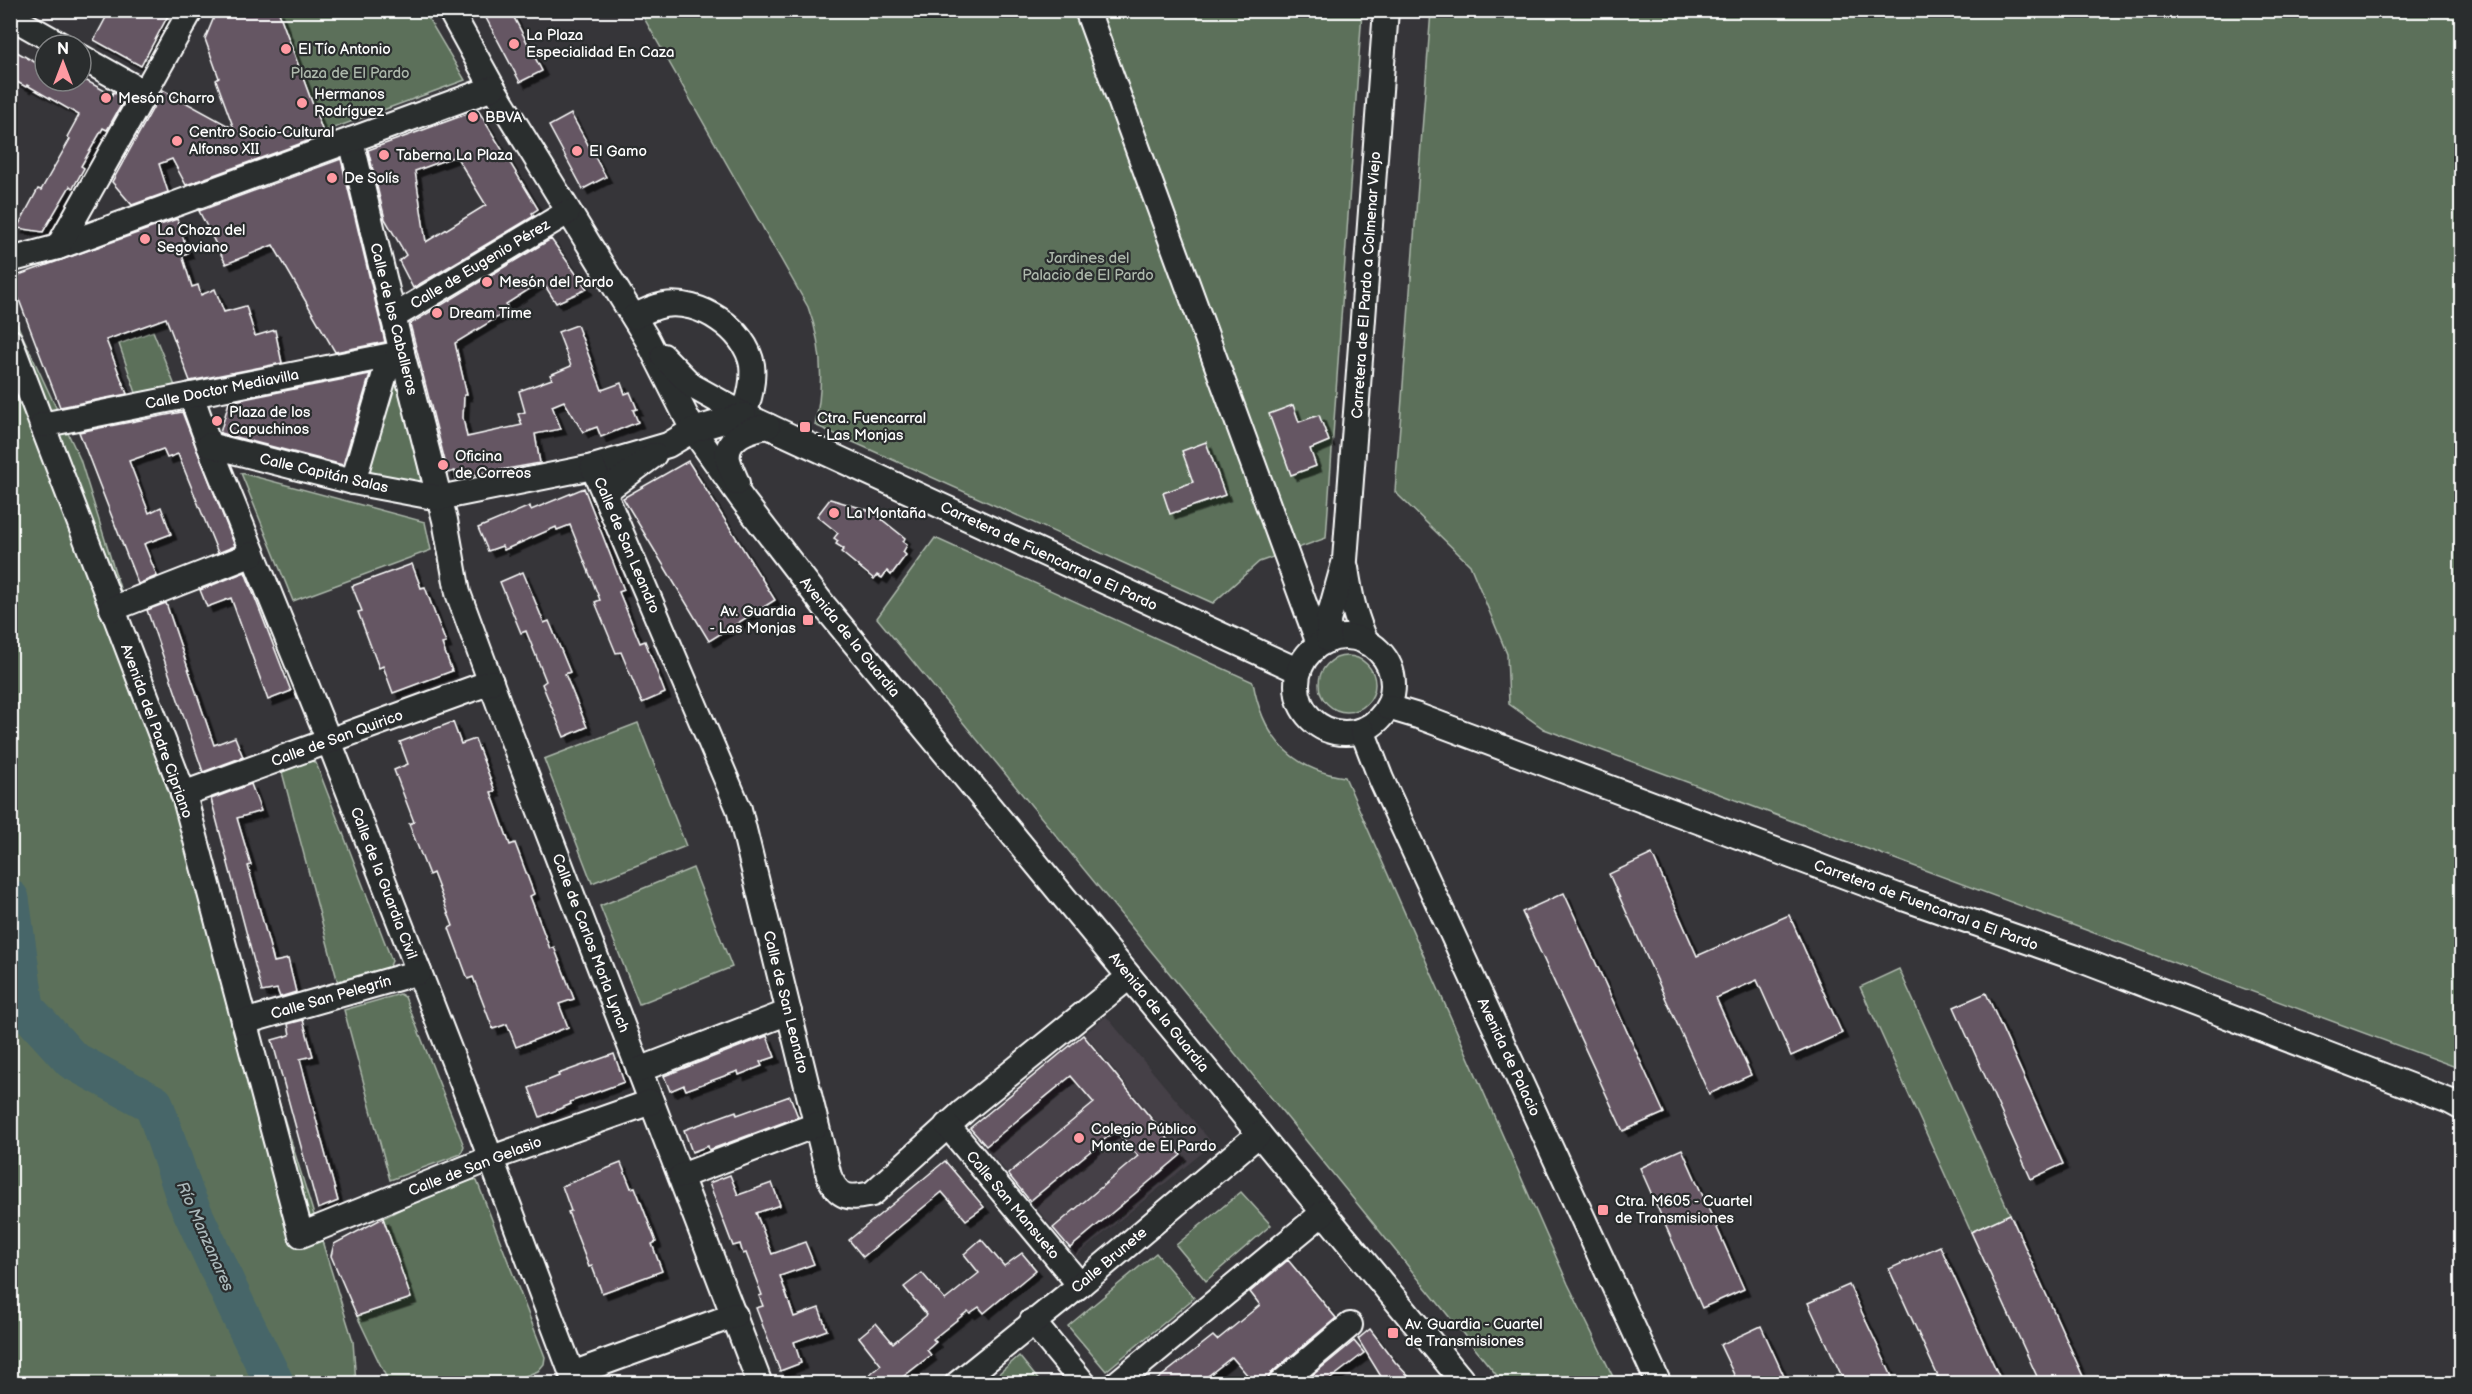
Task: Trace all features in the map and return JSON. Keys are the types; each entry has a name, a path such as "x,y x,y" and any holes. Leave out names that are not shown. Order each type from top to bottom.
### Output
{"street":[{"path":"58,247 191,10"},
{"name":"Avenida de la Guardia","path":"450,10 493,88 647,339 693,430 742,499 825,607 1465,1383"},
{"path":"1087,10 1324,642"},
{"name":"Carretera de El Pardo a Colmenar Viejo","path":"1345,560 1386,10"},
{"path":"10,16 39,33"},
{"path":"93,64 145,93"},
{"path":"10,260 58,247 493,88"},
{"name":"Calle de los Caballeros","path":"351,140 439,498"},
{"name":"Calle de Eugenio Pérez","path":"393,317 568,212"},
{"path":"604,492 668,445 693,430 744,415 751,392 752,364 742,344 731,327 704,309 666,305 634,317"},
{"name":"Carretera de Fuencarral a El Pardo","path":"647,339 692,386 744,415 1299,671"},
{"name":"Avenida del Padre Cipriano","path":"10,341 183,794 301,1235"},
{"path":"353,482 386,370 402,353"},
{"name":"Calle Doctor Mediavilla","path":"42,424 402,353"},
{"path":"692,386 699,416 693,430"},
{"name":"Calle de la Guardia Civil","path":"191,395 208,445 329,741 419,972 572,1374 735,1315"},
{"path":"742,499 728,457 730,447 738,436 751,429 768,426"},
{"name":"Calle Capitán Salas","path":"208,445 353,482 439,498"},
{"path":"439,498 594,467 668,445"},
{"name":"Calle de San Leandro","path":"594,467 739,809 828,1176 834,1188 843,1195 854,1198 872,1194 947,1125 1130,977"},
{"name":"Calle de Carlos Morla Lynch","path":"439,498 458,593 490,682 760,1383"},
{"path":"112,609 253,554"},
{"path":"1324,642 1345,560"},
{"path":"1345,560 1350,597 1358,626 1367,643"},
{"path":"1352,638 1367,643 1379,652 1390,671 1393,689 1388,707 1377,721 1362,730 1345,733 1331,731 1314,722 1306,714 1296,690 1303,660 1324,642 1352,638"},
{"name":"Calle de San Quirico","path":"183,794 490,682"},
{"name":"Carretera de Fuencarral a El Pardo","path":"1388,707 1418,716 1906,899 2073,957 2462,1108"},
{"name":"Avenida de Palacio","path":"1362,730 1391,800 1659,1383"},
{"name":"Calle San Pelegrín","path":"244,1022 419,972"},
{"path":"639,1070 789,1012"},
{"name":"Calle de San Gelasio","path":"301,1235 489,1159 651,1102"},
{"path":"681,1176 816,1125"},
{"name":"Calle San Mansueto","path":"947,1125 1080,1285"},
{"name":"Calle Brunete","path":"957,1383 1080,1285 1259,1134"},
{"path":"1116,1383 1324,1212"},
{"path":"1032,1322 1084,1383"},
{"path":"1280,1383 1350,1325"}],"shaded area":[{"path":"1106,1016 1213,1144 1076,1256 970,1128"}],"green space":[{"name":"Plaza de El Pardo","path":"278,11 424,11 465,80 323,132"},
{"name":"Jardines del Palacio de El Pardo","path":"640,11 1362,11 1326,538 1259,562 1213,603 815,425 821,380 817,336 808,307"},
{"path":"1431,11 2461,11 2461,1069 1544,729 1509,704 1507,654 1470,565 1395,492"},
{"path":"10,309 80,459 353,1341 356,1383 11,1383"},
{"path":"153,331 175,386 136,393 119,344"},
{"path":"390,381 401,381 422,487 363,472"},
{"path":"241,473 425,522 431,550 293,601"},
{"path":"935,538 1253,682 1264,718 1282,747 1309,767 1345,777 1568,1284 1616,1383 1503,1383 877,618"},
{"path":"1341,656 1353,656 1363,660 1371,668 1375,684 1371,700 1363,708 1353,712 1341,712 1331,708 1323,700 1319,690 1319,678 1323,668 1331,660"},
{"path":"638,723 686,846 592,883 544,759"},
{"path":"310,760 316,763 392,961 388,970 338,983 282,772"},
{"path":"693,868 732,967 639,1004 600,906"},
{"path":"1899,969 2010,1214 1971,1232 1860,987"},
{"path":"400,994 405,997 464,1146 461,1154 390,1180 344,1010"},
{"path":"473,1179 477,1181 545,1357 544,1364 538,1371 508,1383 389,1383 357,1316 410,1298 383,1218 417,1201"},
{"path":"1241,1192 1271,1225 1206,1281 1176,1245"},
{"path":"1156,1253 1194,1298 1106,1371 1068,1326"},
{"path":"1019,1356 1041,1383 988,1383"}],"building":[{"path":"110,10 171,10 141,66 94,40"},
{"path":"217,10 278,10 324,135 186,185 172,159 159,164 168,192 132,205 112,182 163,90 234,129 216,80 219,78 205,39"},
{"name":"La Plaza Especialidad En Caza","path":"500,10 510,10 542,71 520,82 486,18"},
{"path":"10,48 33,61 33,88 10,78"},
{"path":"93,84 112,95 113,92 125,98 107,130 103,128 81,166 84,168 73,188 70,186 43,232 17,228 38,189 41,190 70,139 67,137 79,115 41,93 93,93"},
{"path":"478,110 538,209 532,213 534,216 413,288 399,261 406,255 385,219 368,150","holes":["456,156 486,205 426,242 415,171"]},
{"name":"El Gamo","path":"571,114 606,177 583,189 549,126"},
{"path":"341,159 385,342 335,352 273,245 226,264 199,211"},
{"path":"177,219 188,253 182,255 192,287 198,285 201,295 215,289 224,312 246,306 255,336 275,330 282,363 190,381 166,318 106,340 127,394 60,407 13,284 13,277"},
{"path":"551,239 587,289 556,303 542,281 506,304 508,311 455,343 467,395 464,395 463,418 467,437 522,425 518,414 525,412 519,391 552,379 550,375 571,366 558,332 577,325 602,390 621,383 625,394 630,392 637,409 633,410 638,422 601,437 597,427 583,432 564,401 552,406 561,429 535,434 540,463 456,478 455,471 448,473 410,324"},
{"path":"370,374 343,465 220,433 229,402"},
{"path":"1293,405 1299,422 1319,415 1329,441 1310,449 1316,466 1291,475 1269,414"},
{"path":"182,412 235,546 218,553 178,454 167,458 163,449 129,461 149,513 161,507 171,534 144,544 157,576 138,584 79,432"},
{"path":"1206,442 1225,495 1170,514 1163,493 1193,482 1182,451"},
{"path":"688,461 775,600 709,641 623,498"},
{"path":"584,488 624,590 619,592 640,643 645,641 665,693 642,703 621,652 616,653 595,602 600,600 570,525 557,530 556,527 504,550 502,546 488,551 478,528 530,506 531,510"},
{"path":"830,499 871,511 905,538 903,542 907,545 903,552 906,555 891,575 887,571 882,578 877,575 874,579 841,552 844,549 836,544 838,541 834,538 838,533 817,516"},
{"path":"412,564 421,588 425,587 446,643 442,644 452,671 393,693 383,666 379,668 358,612 362,611 352,586"},
{"path":"245,572 291,691 268,700 231,598 207,607 200,590"},
{"path":"523,572 544,623 549,621 570,672 565,674 587,727 564,737 542,684 546,681 526,631 521,633 500,582"},
{"path":"166,603 214,745 235,737 243,757 203,772 147,610"},
{"path":"453,722 461,744 475,739 495,791 491,792 510,845 515,843 534,894 530,896 550,949 554,947 574,999 559,1004 568,1027 516,1047 507,1024 493,1029 473,977 468,979 449,928 453,926 433,873 429,875 409,824 414,822 394,770 408,764 400,742"},
{"path":"251,784 261,811 237,818 251,865 248,866 274,962 288,959 296,992 280,997 277,989 262,992 211,799"},
{"path":"1652,854 1697,956 1789,915 1842,1033 1791,1056 1757,980 1716,998 1751,1075 1709,1094 1609,874"},
{"path":"1564,893 1664,1113 1623,1131 1522,912"},
{"path":"1986,993 2063,1164 2031,1179 1954,1007"},
{"path":"303,1020 313,1056 300,1059 338,1201 318,1209 272,1040 290,1035 288,1024"},
{"name":"Colegio Público Monte de El Pardo","path":"1083,1035 1181,1155 1070,1248 1053,1228 1138,1156 1116,1130 1030,1201 1008,1174 1094,1103 1071,1076 986,1146 970,1128"},
{"path":"767,1036 775,1057 760,1062 762,1066 739,1075 738,1071 686,1090 684,1085 670,1091 664,1076"},
{"path":"614,1054 624,1082 570,1102 571,1104 540,1117 529,1088 559,1076 558,1074"},
{"path":"790,1096 798,1117 709,1150 708,1146 692,1152 684,1130 736,1111 737,1115"},
{"path":"1682,1149 1744,1289 1702,1308 1640,1168"},
{"path":"945,1161 984,1207 966,1220 942,1192 863,1257 849,1240"},
{"path":"621,1163 631,1188 635,1187 656,1242 652,1244 662,1271 602,1293 592,1266 589,1267 568,1212 571,1211 562,1186"},
{"path":"730,1175 738,1195 772,1183 780,1205 756,1213 772,1254 805,1242 814,1264 780,1276 794,1317 819,1308 827,1330 794,1342 801,1363 780,1371 756,1308 763,1306 759,1296 762,1295 746,1253 743,1254 740,1244 733,1246 709,1183"},
{"path":"2010,1214 2086,1383 2040,1383 1971,1232"},
{"path":"383,1218 411,1298 357,1316 331,1256 334,1244"},
{"path":"981,1239 1004,1266 1022,1253 1036,1270 984,1313 979,1307 970,1313 968,1311 933,1339 936,1342 927,1350 931,1355 895,1383 859,1383 881,1365 859,1337 876,1323 893,1343 927,1315 904,1287 922,1273 945,1300 979,1273 964,1254"},
{"path":"1940,1246 2002,1383 1941,1383 1889,1269"},
{"path":"1288,1260 1336,1318 1271,1373 1266,1383 1254,1383 1232,1357 1199,1383 1153,1383 1213,1336 1217,1340 1260,1305 1250,1292"},
{"path":"1849,1285 1895,1383 1845,1383 1808,1303"},
{"path":"1761,1326 1787,1383 1738,1383 1720,1345"},
{"path":"1370,1329 1395,1362 1415,1383 1385,1383 1358,1339"},
{"path":"1354,1341 1364,1353 1325,1383 1303,1383"}],"waterway":[{"name":"Río Manzanares","path":"10,899 25,1008 72,1060 154,1104 185,1196 275,1384"}],"place":[{"name":"La Plaza Especialidad En Caza","path":"514,44"},
{"name":"El Tío Antonio","path":"286,49"},
{"name":"Mesón Charro","path":"106,98"},
{"name":"Hermanos Rodríguez","path":"302,103"},
{"name":"BBVA","path":"473,117"},
{"name":"Centro Socio-Cultural Alfonso XII","path":"177,141"},
{"name":"El Gamo","path":"577,151"},
{"name":"Taberna La Plaza","path":"384,155"},
{"name":"De Solís","path":"332,178"},
{"name":"La Choza del Segoviano","path":"145,239"},
{"name":"Mesón del Pardo","path":"487,282"},
{"name":"Dream Time","path":"437,313"},
{"name":"Plaza de los Capuchinos","path":"217,421"},
{"name":"Ctra. Fuencarral - Las Monjas","path":"805,427"},
{"name":"Oficina de Correos","path":"443,465"},
{"name":"La Montaña","path":"834,513"},
{"name":"Av. Guardia - Las Monjas","path":"808,620"},
{"name":"Colegio Público Monte de El Pardo","path":"1079,1138"},
{"name":"Ctra. M605 - Cuartel de Transmisiones","path":"1603,1210"},
{"name":"Av. Guardia - Cuartel de Transmisiones","path":"1393,1333"}]}
